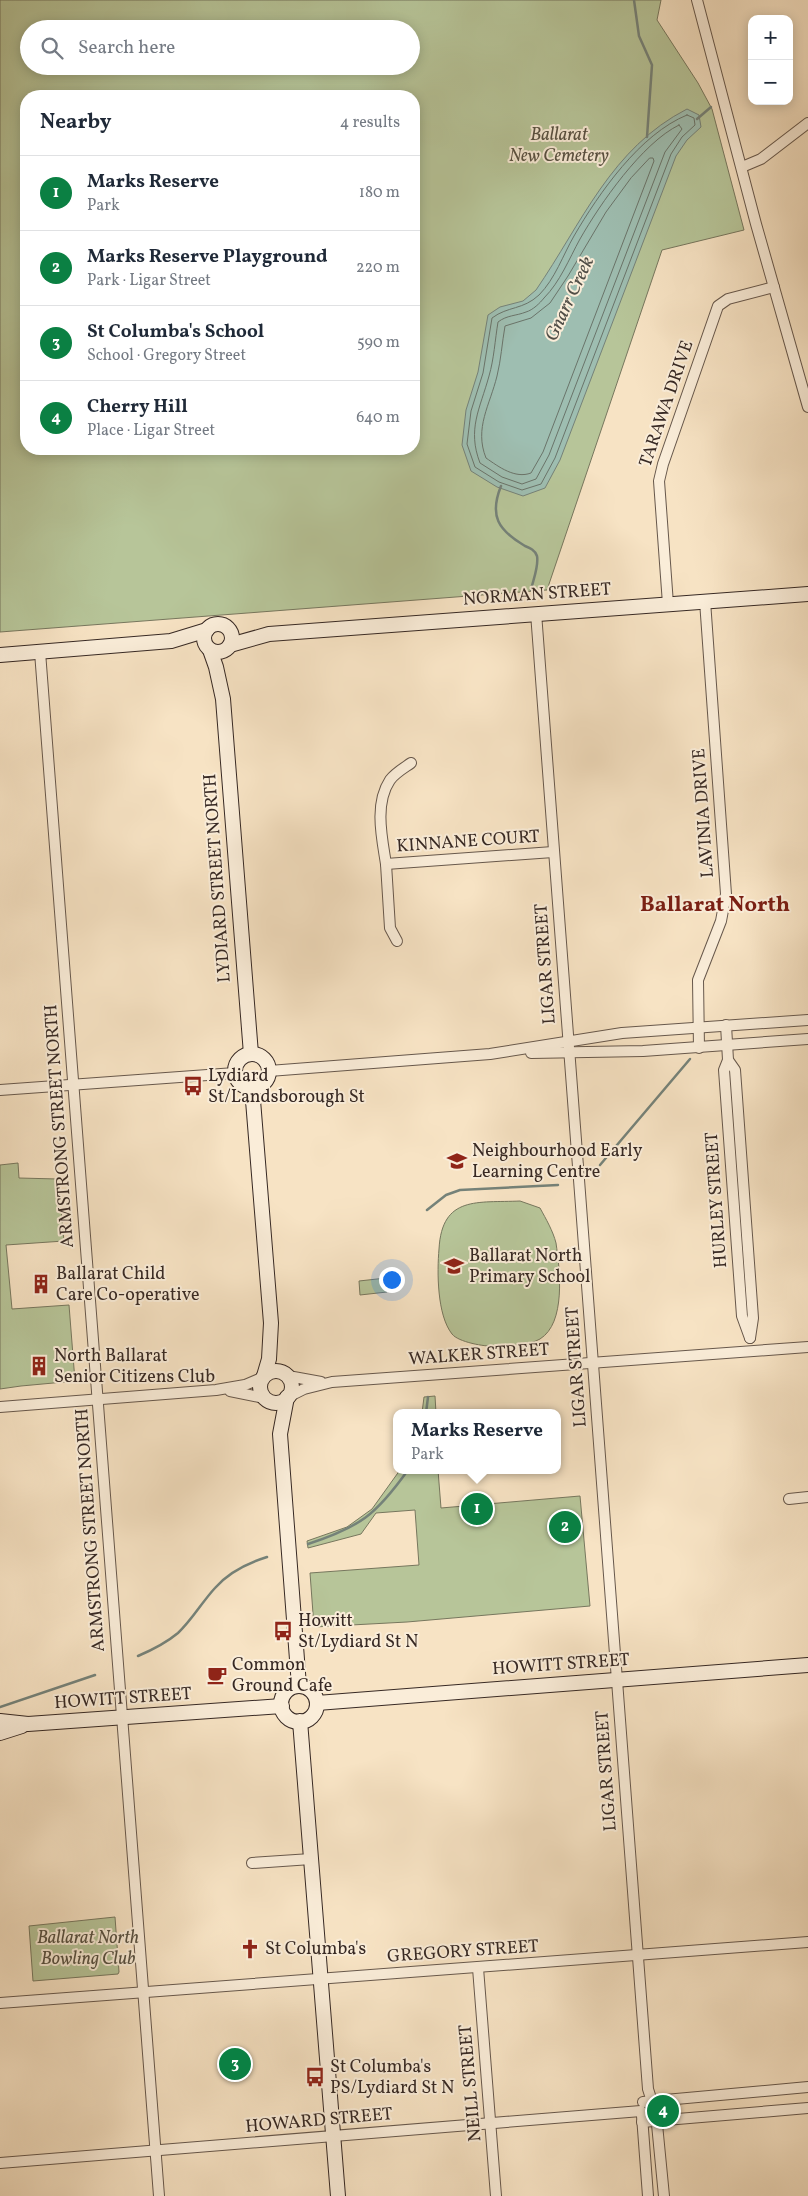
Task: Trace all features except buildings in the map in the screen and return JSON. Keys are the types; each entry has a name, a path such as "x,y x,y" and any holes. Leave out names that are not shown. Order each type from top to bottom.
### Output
{"street":[{"path":"700,1 742,167 808,407"},
{"path":"742,167 761,159 808,123"},
{"name":"TARAWA DRIVE","path":"668,604 659,489 663,464 718,306 728,299 774,287"},
{"name":"NORMAN STREET","path":"229,630 269,634 808,594"},
{"name":"LAVINIA DRIVE","path":"698,1048 698,980 721,921 726,894 705,601"},
{"name":"LIGAR STREET","path":"536,613 648,2089 642,2122 648,2196"},
{"path":"0,655 171,641 217,625 224,626 229,630 232,637 229,646 219,652 171,641"},
{"path":"207,630 204,638 208,648"},
{"name":"NORMAN STREET","path":"229,646 269,634"},
{"name":"LYDIARD STREET NORTH","path":"223,699 229,646"},
{"name":"LYDIARD STREET NORTH","path":"208,648 216,667 223,699 251,1054"},
{"name":"ARMSTRONG STREET NORTH","path":"40,652 159,2196"},
{"name":"KINNANE COURT","path":"397,941 390,928 381,813 383,796 390,780 411,763"},
{"name":"KINNANE COURT","path":"386,864 554,852"},
{"path":"490,1054 622,1033 808,1020"},
{"name":"HURLEY STREET","path":"726,1025 728,1060 734,1070 753,1308 750,1338 751,1351"},
{"path":"269,1071 490,1054 698,1048 808,1039"},
{"path":"251,1054 263,1059 269,1071 265,1082 252,1088 241,1084 235,1073 238,1062 244,1056 251,1054"},
{"path":"0,1090 235,1073"},
{"path":"252,1088 271,1323 269,1359 260,1387 280,1434"},
{"path":"271,1323 281,1364 292,1387 280,1434 299,1686"},
{"name":"WALKER STREET","path":"287,1376 303,1380 332,1382 808,1346"},
{"path":"0,1406 216,1390 245,1385 275,1371 287,1376"},
{"name":"WALKER STREET","path":"288,1397 304,1389 332,1382"},
{"path":"216,1390 277,1402 288,1397"},
{"path":"789,1499 808,1497"},
{"name":"HOWITT STREET","path":"317,1703 808,1665"},
{"path":"299,1686 308,1688 317,1703 316,1709 310,1718 300,1721 288,1717 282,1706 282,1700 287,1691 299,1686"},
{"name":"HOWITT STREET","path":"0,1721 28,1724 282,1706"},
{"path":"300,1721 338,2196"},
{"name":"HOWITT STREET","path":"0,1733 28,1724"},
{"path":"252,1863 311,1859"},
{"name":"GREGORY STREET","path":"0,2003 808,1942"},
{"name":"NEILL STREET","path":"478,1968 496,2196"},
{"name":"HOWARD STREET","path":"0,2163 490,2123 808,2087"},
{"path":"646,2105 657,2121 664,2196"},
{"path":"642,2122 808,2108"},
{"path":"645,2168 661,2167"}],"green space":[{"name":"Ballarat New Cemetery","path":"0,0 661,0 657,20 698,83 712,109 744,230 662,250 547,590 0,632"},
{"path":"18,1163 19,1178 58,1179 64,1241 6,1245 12,1309 69,1305 75,1381 0,1389 0,1165"},
{"path":"520,1201 540,1208 556,1243 560,1281 558,1309 554,1321 540,1339 518,1345 479,1345 455,1337 443,1316 439,1293 439,1249 447,1219 455,1211 477,1203"},
{"path":"386,1278 387,1292 360,1295 359,1281"},
{"path":"435,1396 436,1409 422,1409 424,1397"},
{"path":"397,1474 438,1474 441,1508 580,1496 590,1606 407,1622 314,1627 310,1573 419,1565 415,1510 376,1513 361,1534 308,1548 307,1541 347,1527 372,1509"},
{"name":"Ballarat North Bowling Club","path":"115,1917 118,1974 33,1981 29,1926"}],"water":[{"path":"687,109 699,115 701,127 687,140 676,156 560,460 545,488 523,496 497,487 471,471 462,445 466,410 478,372 488,315 500,307 523,301 536,290 600,189 618,166 638,144 661,125"}],"waterway":[{"name":"Gnarr Creek","path":"634,0 639,36 652,65 647,137"},
{"path":"697,119 711,107"},
{"name":"Gnarr Creek","path":"501,486 496,506 498,521 508,534 535,552 537,556 537,569 531,590"},
{"path":"600,1165 690,1059"},
{"path":"427,1210 446,1195 460,1190 558,1185"},
{"name":"Gnarr Creek","path":"426,1409 428,1397"},
{"name":"Gnarr Creek","path":"308,1544 341,1532 366,1518 386,1498 405,1474"},
{"name":"Gnarr Creek","path":"138,1656 159,1646 178,1633 210,1593 232,1573 267,1557"},
{"name":"Gnarr Creek","path":"0,1707 95,1675"}],"place":[{"name":"Lydiard St/Landsborough St","path":"193,1086"},
{"name":"Neighbourhood Early Learning Centre","path":"457,1161"},
{"name":"Ballarat North Primary School","path":"454,1266"},
{"name":"Ballarat Child Care Co-operative","path":"41,1284"},
{"name":"North Ballarat Senior Citizens Club","path":"39,1366"},
{"name":"Marks Reserve","path":"477,1509"},
{"name":"Marks Reserve Playground","path":"565,1527"},
{"name":"Howitt St/Lydiard St N","path":"283,1631"},
{"name":"Common Ground Cafe","path":"217,1675"},
{"name":"St Columba's","path":"250,1949"},
{"name":"St Columba's School","path":"235,2064"},
{"name":"St Columba's PS/Lydiard St N","path":"315,2077"},
{"name":"Cherry Hill","path":"663,2111"}],"district":[{"name":"Ballarat North","path":"715,905"}]}
